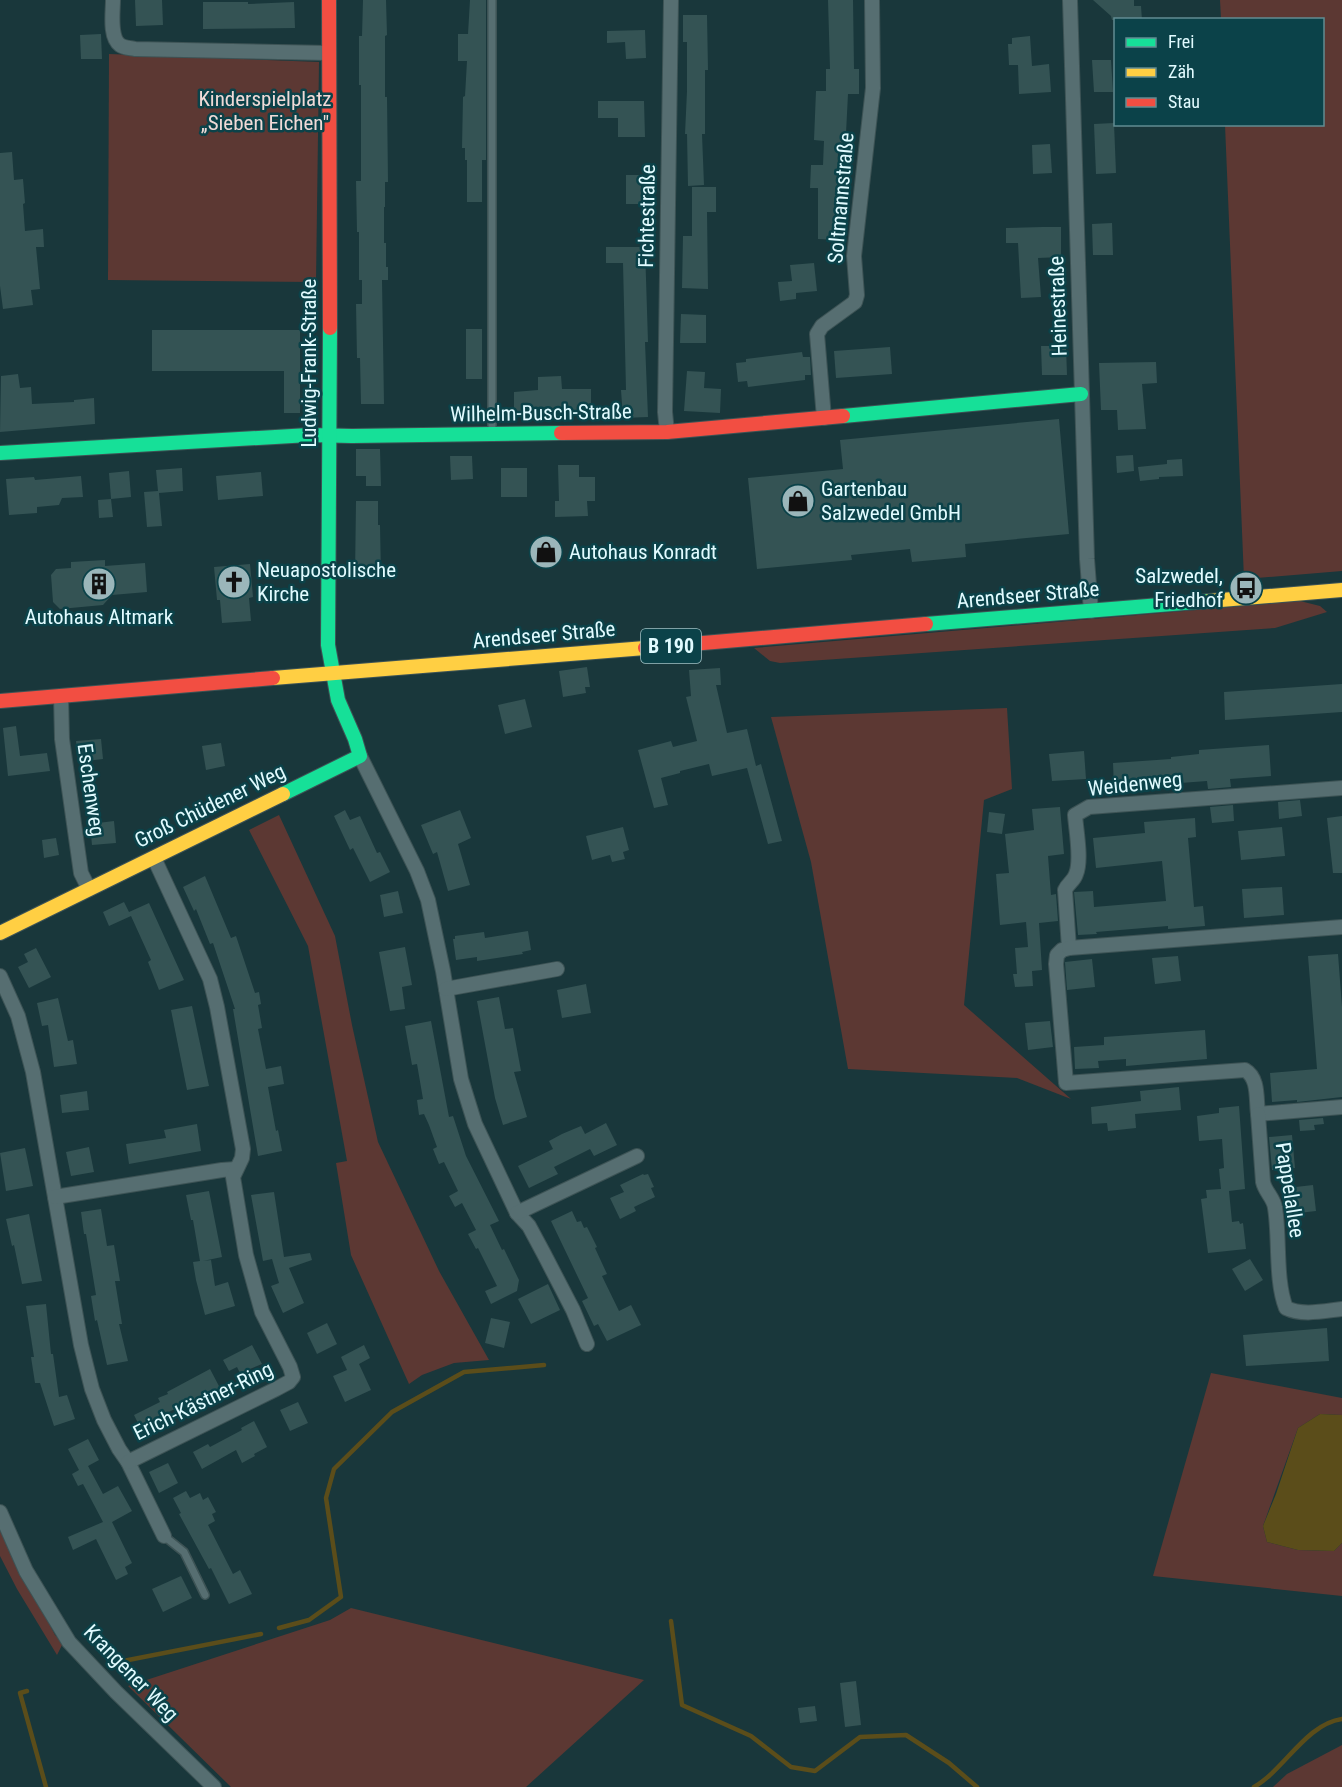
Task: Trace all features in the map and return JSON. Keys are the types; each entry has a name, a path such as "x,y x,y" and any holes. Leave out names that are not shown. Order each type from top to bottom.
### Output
{"street":[{"path":"113,0 116,39 120,45 135,49 328,53"},
{"name":"Ludwig-Frank-Straße","path":"329,0 328,635 332,673"},
{"name":"Fichtestraße","path":"667,432 665,412 671,0"},
{"name":"Soltmannstraße","path":"824,418 816,334 822,326 855,302 857,296 854,256 873,88 872,0"},
{"name":"Heinestraße","path":"1070,0 1081,394 1090,611"},
{"name":"Wilhelm-Busch-Straße","path":"0,453 309,435 667,432 1081,394"},
{"name":"Arendseer Straße","path":"0,700 1342,590"},
{"path":"332,673 338,700 360,756 424,887 432,913 461,1079 469,1104 488,1152 517,1213 529,1226 544,1254 573,1310 587,1344"},
{"name":"Eschenweg","path":"61,696 62,739 81,873 89,889"},
{"name":"Groß Chüdener Weg","path":"0,933 360,756"},
{"name":"Weidenweg","path":"1069,948 1065,890 1077,873 1079,863 1075,815 1089,807 1342,788"},
{"name":"Erich-Kästner-Ring","path":"128,1462 276,1389 293,1377 262,1312 250,1273 233,1181 243,1149 210,979 154,858"},
{"path":"1069,948 1342,927"},
{"name":"Pappelallee","path":"1069,948 1057,955 1056,964 1066,1083 1219,1071 1245,1070 1252,1074 1258,1114 1263,1182 1275,1206 1283,1300 1286,1308 1293,1312 1342,1309"},
{"path":"446,989 557,969"},
{"name":"Erich-Kästner-Ring","path":"0,976 18,1017 38,1092 88,1376 111,1435 128,1462 164,1536"},
{"name":"Pappelallee","path":"1258,1114 1342,1107"},
{"path":"517,1213 637,1156"},
{"path":"55,1197 236,1169"},
{"name":"Krangener Weg","path":"0,1512 26,1571 69,1642 116,1692 214,1787"}],"lane":[{"path":"492,0 492,435"},
{"name":"Erich-Kästner-Ring","path":"164,1536 184,1552 205,1595"}],"green space":[{"path":"1220,0 1342,0 1342,571 1244,579 1225,126 1324,126 1324,18 1221,18"},
{"name":"Kinderspielplatz „Sieben Eichen\"","path":"109,54 319,62 316,282 108,280"},
{"path":"1300,601 1320,606 1327,612 1275,628 780,663 770,661 754,648"},
{"path":"1007,708 1012,789 984,800 964,1005 1071,1099 1017,1078 848,1069 811,862 771,717"},
{"path":"279,815 335,936 378,1142 439,1271 489,1360 454,1363 422,1375 409,1384 351,1255 336,1163 347,1161 308,946 249,830"},
{"path":"1211,1373 1342,1398 1342,1415 1320,1414 1298,1428 1263,1526 1267,1542 1298,1550 1334,1551 1342,1543 1342,1596 1153,1576"},
{"path":"0,1528 55,1635 63,1643 57,1655 0,1556"},
{"path":"351,1608 644,1680 526,1787 231,1787 128,1686 330,1620"},
{"path":"1342,1745 1342,1787 1273,1787 1287,1774"}],"shaded area":[{"path":"1320,1414 1342,1415 1342,1543 1334,1551 1298,1550 1267,1542 1263,1526 1298,1428"}],"building":[{"path":"135,0 162,0 163,25 136,26"},
{"path":"363,0 386,0 385,97 387,97 388,182 385,182 384,243 386,243 388,280 382,280 384,404 361,404 360,358 357,358 356,304 362,304 362,280 359,280 356,181 361,181 359,36 362,36"},
{"path":"470,0 486,0 486,160 482,160 482,202 467,202 467,160 465,160 465,148 462,148 463,97 465,96 467,61 458,61 458,34 468,34"},
{"path":"828,0 853,0 854,69 859,69 859,94 848,94 845,153 838,153 838,240 818,239 818,188 810,188 811,165 823,165 824,141 814,140 816,91 826,91 826,69 830,69"},
{"path":"1093,0 1134,0 1134,6 1141,6 1142,18 1114,18 1112,20 1111,16"},
{"path":"203,2 248,2 248,4 294,2 295,28 203,29"},
{"path":"683,15 707,15 708,70 705,70 705,134 702,134 704,185 688,186 687,134 685,134 687,42 683,42"},
{"path":"645,30 646,58 626,59 625,42 607,43 607,31"},
{"path":"101,34 102,59 81,59 80,35"},
{"path":"1030,36 1032,66 1049,64 1051,92 1019,94 1018,65 1009,65 1008,44 1012,44 1012,38"},
{"path":"1092,60 1111,60 1113,92 1094,92"},
{"path":"598,101 644,101 645,137 618,137 618,118 598,118"},
{"path":"1114,123 1116,173 1096,174 1094,124"},
{"path":"1050,144 1052,173 1033,174 1032,145"},
{"path":"12,152 14,180 23,179 25,231 43,229 44,247 36,247 40,289 31,290 33,305 3,309 0,286 0,153"},
{"path":"626,175 641,175 641,204 626,204"},
{"path":"692,187 716,187 716,212 707,212 708,289 682,288 683,236 692,236"},
{"path":"1112,223 1113,255 1093,255 1092,224"},
{"path":"1061,227 1061,257 1038,258 1041,297 1021,298 1018,243 1006,243 1006,228"},
{"path":"606,247 645,247 648,417 623,418 621,390 626,390 623,263 606,263"},
{"path":"814,263 817,291 796,293 796,299 780,301 778,282 792,281 790,265"},
{"path":"681,314 706,315 706,343 680,343"},
{"path":"466,329 482,329 482,379 466,379"},
{"path":"152,330 300,330 300,413 284,413 284,371 152,371"},
{"path":"1041,346 1066,346 1067,375 1042,375"},
{"path":"890,347 892,374 836,378 834,351"},
{"path":"802,352 803,357 810,357 811,375 805,375 805,380 748,387 747,381 738,382 736,363 746,362 746,359"},
{"path":"1156,362 1157,383 1142,384 1146,429 1118,430 1117,410 1101,410 1099,363"},
{"path":"687,371 705,372 704,388 721,389 720,413 684,411"},
{"path":"18,374 20,388 31,387 32,404 74,402 74,400 94,398 95,424 0,432 1,376"},
{"path":"561,376 562,389 591,389 591,415 562,416 562,411 514,413 514,392 538,390 538,377"},
{"path":"1059,419 1069,534 965,544 966,557 912,562 910,549 851,555 852,560 757,569 748,478 843,469 840,440"},
{"path":"356,449 380,449 381,486 366,486 366,476 356,476"},
{"path":"1133,455 1134,471 1117,473 1116,456"},
{"path":"450,456 472,456 473,479 451,480"},
{"path":"1182,459 1183,476 1140,481 1138,467 1167,464 1167,460"},
{"path":"558,465 579,465 579,477 595,477 595,501 587,501 588,516 555,517 555,501 559,501"},
{"path":"182,468 183,491 159,493 162,526 147,527 144,492 158,491 156,470"},
{"path":"501,468 527,468 527,497 501,497"},
{"path":"129,471 131,497 111,499 109,473"},
{"path":"261,472 263,496 218,500 216,476"},
{"path":"81,476 83,497 62,498 59,505 37,507 37,513 9,515 6,479 34,477 35,480"},
{"path":"111,499 113,517 99,518 98,500"},
{"path":"356,501 378,501 381,576 355,576"},
{"name":"Autohaus Altmark","path":"105,560 105,566 145,563 147,592 112,595 103,605 60,609 53,602 51,575 56,569 71,568 71,562"},
{"name":"Neuapostolische Kirche","path":"250,564 253,597 249,598 251,621 222,623 214,567"},
{"path":"587,667 590,687 585,687 586,693 563,697 559,671"},
{"path":"720,668 721,685 716,685 727,733 747,729 756,766 761,764 782,841 768,844 747,768 712,776 709,764 661,778 668,805 654,808 638,750 671,741 673,747 697,741 686,697 691,696 689,670"},
{"path":"1342,684 1342,712 1225,720 1224,692"},
{"path":"525,699 532,727 505,734 498,705"},
{"path":"16,726 20,756 47,753 50,771 8,776 3,728"},
{"path":"101,739 103,759 78,762 76,741"},
{"path":"221,743 225,766 206,770 202,746"},
{"path":"1269,745 1271,776 1230,779 1231,787 1208,789 1207,781 1114,788 1113,763 1171,759 1171,757 1199,754 1199,750"},
{"path":"1084,751 1086,779 1052,781 1049,754"},
{"path":"1300,800 1302,816 1279,819 1278,802"},
{"path":"1233,805 1234,821 1212,823 1210,807"},
{"path":"1060,807 1064,854 1048,856 1051,895 1056,894 1058,921 1039,923 1042,970 1032,971 1033,986 1015,987 1013,974 1017,974 1015,948 1028,947 1026,922 1000,925 996,874 1009,873 1005,834 1034,830 1032,809"},
{"path":"345,810 350,820 360,816 377,853 380,852 390,872 370,882 353,848 350,850 334,816"},
{"path":"460,810 471,838 458,844 470,885 448,891 437,852 433,854 421,825"},
{"path":"989,812 1005,814 1002,834 987,832"},
{"path":"1342,816 1342,873 1333,873 1327,818"},
{"path":"1195,818 1196,837 1188,838 1194,907 1203,906 1205,926 1168,929 1168,926 1078,935 1074,892 1093,891 1094,907 1166,901 1162,861 1096,868 1093,838 1145,833 1144,822"},
{"path":"114,821 116,843 92,845 90,824"},
{"path":"623,827 629,850 623,852 625,859 612,862 610,855 592,860 586,836"},
{"path":"1282,827 1285,856 1241,860 1238,831"},
{"path":"56,838 59,855 44,858 42,840"},
{"path":"205,876 231,938 236,936 255,993 259,992 261,1004 258,1005 262,1028 258,1029 266,1069 281,1066 284,1084 268,1087 282,1151 258,1156 233,1009 235,1009 213,943 210,944 196,909 194,911 183,887"},
{"path":"1282,887 1284,915 1244,918 1242,889"},
{"path":"398,891 403,913 384,917 380,895"},
{"path":"124,902 129,912 149,903 184,980 159,990 148,962 151,960 131,916 109,926 103,912"},
{"path":"528,931 531,950 522,952 523,954 477,961 477,957 456,960 453,939 455,936 484,932 485,938"},
{"path":"405,947 412,985 402,987 405,1009 390,1011 379,952"},
{"path":"36,948 51,977 29,988 18,967 28,962 24,954"},
{"path":"1338,954 1342,1007 1342,1097 1272,1102 1270,1073 1317,1069 1308,956"},
{"path":"1178,956 1181,981 1155,984 1152,958"},
{"path":"1092,959 1095,987 1067,990 1065,962"},
{"path":"586,984 591,1013 562,1018 557,990"},
{"path":"499,997 505,1029 513,1028 521,1071 514,1072 527,1117 503,1125 495,1098 477,1001"},
{"path":"58,998 68,1041 73,1040 77,1064 54,1067 48,1025 42,1026 37,1003"},
{"path":"192,1006 209,1086 187,1090 171,1010"},
{"path":"431,1021 449,1117 453,1116 466,1156 499,1221 490,1225 519,1280 517,1291 491,1304 485,1291 497,1286 478,1248 476,1249 468,1234 476,1230 462,1203 455,1207 449,1196 458,1191 444,1162 439,1164 433,1149 437,1147 424,1114 419,1115 417,1100 423,1099 417,1064 412,1065 405,1026"},
{"path":"1050,1021 1053,1047 1028,1050 1025,1023"},
{"path":"1205,1030 1207,1059 1126,1066 1126,1059 1098,1061 1099,1068 1075,1069 1074,1047 1104,1045 1104,1037"},
{"path":"1179,1087 1181,1110 1135,1114 1136,1128 1108,1131 1107,1123 1092,1124 1091,1107 1141,1101 1140,1091"},
{"path":"87,1091 89,1110 62,1113 60,1095"},
{"path":"1239,1106 1245,1189 1229,1191 1232,1222 1243,1223 1246,1249 1208,1253 1201,1199 1207,1198 1206,1190 1221,1189 1219,1169 1224,1168 1222,1139 1199,1141 1197,1116 1219,1113 1219,1108"},
{"path":"1323,1118 1324,1124 1314,1125 1315,1130 1300,1131 1299,1120"},
{"path":"606,1123 617,1145 594,1156 590,1149 554,1167 558,1174 529,1188 518,1166 553,1149 549,1141 562,1134 581,1126 585,1134"},
{"path":"197,1124 201,1151 129,1164 126,1144 166,1138 164,1130"},
{"path":"1292,1135 1295,1168 1272,1170 1269,1137"},
{"path":"89,1147 94,1172 71,1176 66,1152"},
{"path":"25,1148 33,1186 6,1191 0,1153"},
{"path":"643,1174 648,1174 654,1187 651,1188 655,1197 634,1207 636,1211 620,1219 610,1198 624,1192 620,1185"},
{"path":"1313,1185 1316,1211 1290,1214 1287,1188"},
{"path":"209,1191 222,1257 203,1261 211,1260 215,1286 228,1282 235,1306 205,1315 193,1262 200,1261 186,1195"},
{"path":"274,1192 284,1257 310,1253 312,1260 289,1268 304,1303 283,1313 271,1286 279,1283 272,1259 263,1261 251,1195"},
{"path":"101,1209 107,1246 114,1245 120,1281 115,1281 122,1324 119,1324 128,1361 107,1365 97,1320 95,1321 91,1296 96,1295 81,1212"},
{"path":"572,1211 577,1222 581,1221 584,1228 587,1227 597,1247 595,1248 607,1274 602,1276 619,1311 631,1305 641,1325 607,1341 598,1324 594,1326 582,1301 588,1298 551,1221"},
{"path":"29,1214 42,1281 22,1284 6,1219"},
{"path":"1250,1259 1263,1280 1245,1291 1232,1269"},
{"path":"548,1284 560,1310 531,1324 518,1299"},
{"path":"46,1304 51,1354 53,1354 59,1397 67,1395 75,1419 54,1426 40,1383 35,1383 31,1357 34,1357 26,1306"},
{"path":"491,1318 510,1322 504,1348 485,1343"},
{"path":"327,1323 337,1344 317,1354 307,1333"},
{"path":"1327,1328 1329,1361 1246,1366 1243,1335"},
{"path":"252,1345 262,1364 240,1373 237,1367 229,1371 223,1360"},
{"path":"364,1345 370,1358 359,1364 371,1390 345,1402 333,1376 347,1370 341,1357"},
{"path":"210,1369 220,1388 158,1417 160,1421 141,1429 134,1415 160,1402 158,1398 168,1394 167,1392"},
{"path":"298,1402 308,1423 290,1431 280,1410"},
{"path":"254,1421 267,1447 242,1463 236,1450 202,1469 193,1452 208,1444 210,1447"},
{"path":"88,1439 99,1460 88,1466 103,1494 118,1486 132,1511 112,1522 132,1563 125,1567 128,1574 116,1580 96,1539 73,1550 68,1537 103,1522 83,1484 78,1486 72,1474 79,1470 68,1449"},
{"path":"168,1463 178,1483 159,1493 149,1472"},
{"path":"186,1491 190,1498 200,1493 203,1500 208,1497 216,1512 212,1514 215,1521 208,1525 233,1574 240,1570 252,1594 229,1604 179,1514 181,1513 173,1498"},
{"path":"181,1576 192,1598 163,1612 152,1589"},
{"path":"856,1681 861,1725 845,1727 840,1683"},
{"path":"815,1706 817,1721 800,1723 798,1708"}],"waterway":[{"path":"279,1628 309,1620 341,1597 326,1498 334,1469 392,1412 464,1372 544,1365"},
{"path":"671,1621 682,1705 751,1736 791,1767 815,1771 860,1737 906,1735 949,1763 977,1787"},
{"path":"113,1663 261,1634"},
{"path":"27,1691 20,1693 46,1787"},
{"path":"1254,1787 1317,1729 1342,1719"}],"traffic: fast":[{"path":"283,794 360,756 338,700 328,645 330,328"},
{"path":"843,416 1081,394"},
{"path":"0,453 309,435 561,433"},
{"path":"926,624 1209,601"}],"traffic: slow":[{"path":"1209,601 1342,590"},
{"path":"273,678 645,648"},
{"path":"0,933 283,794"}],"traffic: jam":[{"path":"329,0 330,328"},
{"path":"561,433 667,432 843,416"},
{"path":"645,648 926,624"},
{"path":"0,701 273,678"}],"place":[{"name":"Gartenbau Salzwedel GmbH","path":"798,501"},
{"name":"Autohaus Konradt","path":"546,552"},
{"name":"Neuapostolische Kirche","path":"234,582"},
{"name":"Autohaus Altmark","path":"99,584"},
{"name":"Salzwedel, Friedhof","path":"1246,588"}]}
